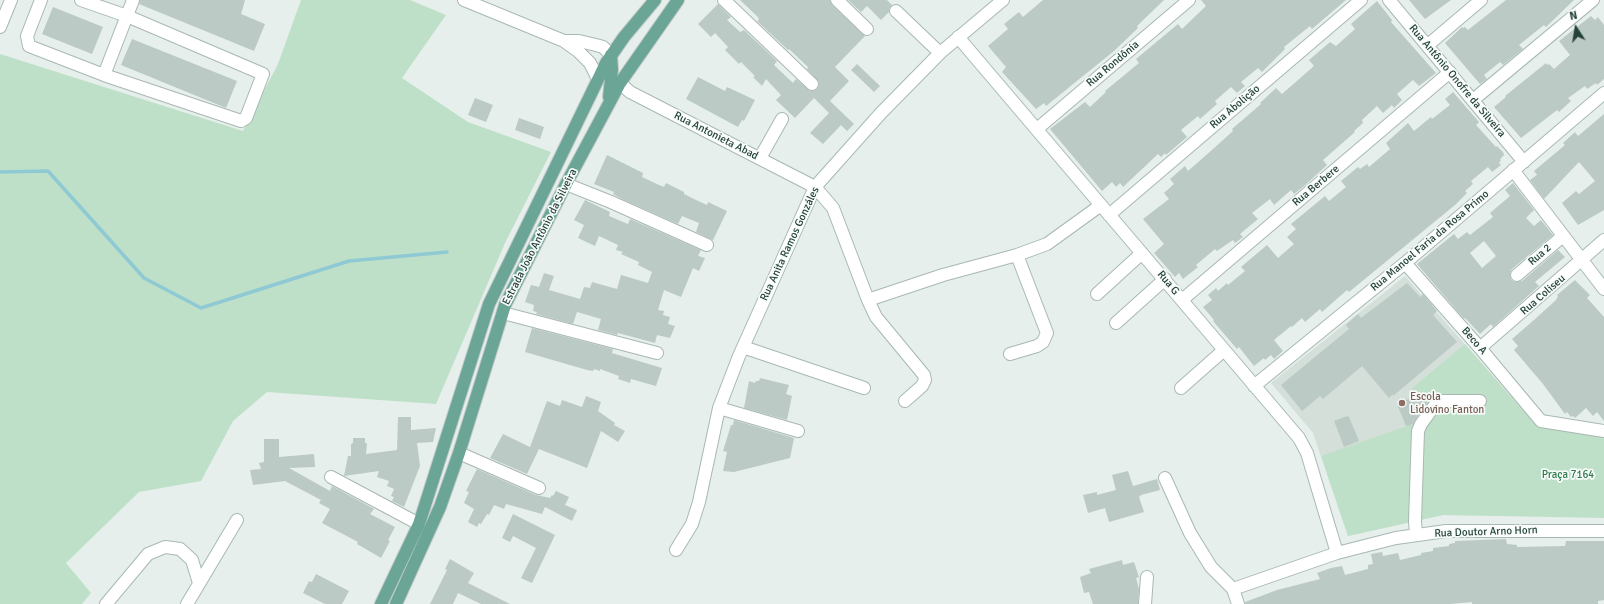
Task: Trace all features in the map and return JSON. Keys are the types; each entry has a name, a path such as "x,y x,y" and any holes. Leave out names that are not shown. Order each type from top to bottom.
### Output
{"main road":[{"name":"Estrada João Antônio da Silveira","path":"381,604 419,524 489,304 611,55 655,0"},
{"name":"Estrada João Antônio da Silveira","path":"396,604 440,508 505,305 566,184 620,83 678,0"},
{"path":"608,106 612,70 611,55"}],"street":[{"path":"0,27 11,0"},
{"path":"41,0 27,36 29,46 104,75 242,121 246,118 263,74 127,16 81,0"},
{"path":"104,75 133,0"},
{"path":"464,0 564,41 578,51 590,63 598,79"},
{"path":"724,0 812,84"},
{"path":"837,0 867,29"},
{"name":"Rua Rondônia","path":"1037,129 1189,0"},
{"name":"Rua Abolição","path":"1110,215 1361,0"},
{"name":"Rua Antônio Onofre da Silveira","path":"1389,0 1524,162"},
{"path":"1428,45 1481,0"},
{"path":"1473,100 1593,0"},
{"name":"Rua Anita Ramos Gonzáles","path":"676,550 692,524 699,502 719,408 743,346 815,187 881,113 940,53 997,2"},
{"path":"896,11 940,53"},
{"name":"Rua G","path":"958,37 1299,438 1307,453 1337,553"},
{"path":"564,41 579,41 596,45 603,48 611,55"},
{"name":"Rua Berbere","path":"1182,300 1450,72"},
{"name":"Rua Antonieta Abad","path":"620,83 630,92 815,187"},
{"name":"Rua Manoel Faria da Rosa Primo","path":"1254,386 1405,263 1604,93"},
{"path":"760,158 782,119"},
{"path":"1513,170 1604,289"},
{"path":"566,184 611,202 707,245"},
{"path":"815,187 833,208 868,300 876,317 924,375 925,380 922,386 905,401"},
{"path":"868,300 943,275 1017,256 1047,244 1101,205"},
{"name":"Rua 2","path":"1517,275 1563,236"},
{"name":"Rua Coliseu","path":"1480,348 1582,261 1604,240"},
{"path":"1097,294 1142,253"},
{"path":"1010,354 1037,346 1043,342 1047,333 1017,256"},
{"name":"Beco A","path":"1405,263 1480,348 1541,421 1604,431"},
{"path":"1116,323 1165,280"},
{"path":"503,313 657,353"},
{"path":"743,346 864,388"},
{"path":"1181,388 1224,350"},
{"path":"1416,535 1415,521 1418,431 1421,424 1435,405 1442,401 1480,401"},
{"path":"719,408 798,430"},
{"path":"459,452 539,488"},
{"path":"331,476 419,524"},
{"path":"1165,478 1190,533 1211,567 1233,589 1238,604"},
{"path":"187,604 237,520"},
{"name":"Rua Doutor Arno Horn","path":"1233,589 1337,553 1396,538 1446,531 1604,531"},
{"path":"106,604 148,554 166,547 180,550 192,560 199,583"},
{"path":"1145,604 1148,577"}],"shaded area":[{"name":"Escola Lidovino Fanton","path":"1405,276 1533,422 1531,516 1443,515 1348,536 1313,433 1271,383"}],"green space":[{"path":"301,0 410,0 446,15 402,78 468,122 551,152 505,243 436,404 267,392 233,421 201,481 139,492 66,563 91,593 82,604 0,604 0,54 243,131 278,64"},
{"name":"Praça 7164","path":"1465,344 1533,422 1604,433 1604,518 1443,515 1348,536 1321,456 1421,421 1412,388"}],"building":[{"path":"140,0 245,0 241,14 265,24 254,51 139,4"},
{"path":"740,0 830,0 832,5 865,36 835,67 849,81 830,101 854,124 847,131 841,125 823,144 810,133 829,113 814,98 795,118 776,100 781,95 766,79 762,86 753,77 755,76 741,62 739,64 725,50 728,47 715,33 711,37 698,24 718,4 731,17 727,20 740,32 744,30 777,61 774,65 793,83 796,79 810,91 817,89 819,82 807,69 808,67 757,21 759,20 758,17"},
{"path":"848,0 887,0 892,5 889,12 881,20 867,6 861,12"},
{"path":"1043,0 1164,0 1114,51 1046,106 1044,103 1036,109 1002,72 1006,67 988,46 1008,29 1004,24 1019,12 1023,17"},
{"path":"1201,0 1346,0 1312,29 1310,26 1284,47 1285,49 1262,72 1258,68 1241,82 1245,86 1237,93 1231,87 1215,101 1217,104 1200,119 1198,116 1181,130 1187,137 1166,155 1165,153 1161,157 1158,154 1123,187 1120,183 1116,187 1112,182 1102,191 1050,129 1085,102 1090,107 1106,92 1105,91 1139,63 1136,59 1178,24 1182,29 1206,6"},
{"path":"1409,0 1451,0 1425,19"},
{"path":"1506,0 1574,0 1546,27 1544,25 1519,45 1523,49 1503,65 1500,62 1484,75 1487,79 1480,84 1445,43 1462,27 1465,27 1468,30"},
{"path":"1377,1 1392,20 1391,22 1436,73 1419,86 1413,80 1397,94 1402,100 1394,108 1392,105 1383,113 1377,106 1362,120 1363,123 1354,131 1355,132 1323,160 1327,165 1303,187 1294,194 1291,190 1274,205 1270,199 1252,213 1258,219 1240,234 1243,237 1235,243 1233,240 1217,251 1215,249 1196,265 1198,267 1183,279 1179,273 1175,277 1154,253 1164,244 1143,219 1169,199 1164,193 1174,184 1170,179 1185,166 1188,171 1233,131 1232,129 1261,104 1260,103 1276,88 1282,94 1314,66 1309,60 1330,42 1336,46 1355,29 1351,24"},
{"path":"53,7 103,27 92,54 42,34"},
{"path":"1591,16 1595,20 1598,17 1604,25 1604,79 1597,85 1596,83 1587,89 1585,86 1568,98 1571,101 1559,112 1557,110 1521,138 1494,107 1506,97 1505,96 1546,63 1554,69 1570,55 1559,41"},
{"path":"132,39 237,81 226,108 121,65"},
{"path":"857,64 880,86 874,92 851,70"},
{"path":"698,77 725,91 727,87 755,100 744,121 742,120 738,127 686,99"},
{"path":"1453,92 1479,122 1476,125 1496,147 1497,146 1503,152 1504,155 1500,159 1501,160 1499,163 1501,165 1492,172 1488,167 1471,181 1473,184 1465,191 1467,193 1455,205 1349,292 1347,290 1322,312 1320,309 1305,322 1302,318 1292,327 1291,326 1274,340 1283,351 1274,359 1271,355 1265,360 1264,358 1254,366 1239,347 1237,349 1203,307 1212,300 1208,295 1216,288 1218,291 1227,283 1228,285 1245,271 1241,267 1267,245 1278,258 1294,244 1287,237 1296,229 1291,224 1325,196 1329,201 1346,187 1341,181 1358,167 1360,169 1367,164 1369,167 1390,149 1386,143 1408,123 1414,131 1431,117 1432,119 1450,105 1445,99"},
{"path":"475,98 493,105 486,122 468,115"},
{"path":"1604,114 1604,210 1578,225 1562,203 1576,191 1579,194 1595,181 1579,162 1544,199 1530,180 1537,175 1534,171 1565,145 1563,143 1575,132 1578,136"},
{"path":"519,118 544,127 540,139 515,130"},
{"path":"607,155 643,173 642,177 659,185 664,187 666,183 707,205 708,202 727,211 713,240 696,232 699,223 682,216 678,224 624,200 613,194 614,192 594,184"},
{"path":"1513,183 1534,210 1526,218 1534,226 1541,220 1553,235 1512,269 1510,273 1511,280 1515,282 1522,281 1558,250 1565,257 1535,282 1539,286 1493,327 1491,324 1480,334 1465,318 1464,319 1417,264 1454,234 1458,239 1467,232 1470,235 1493,217 1490,213 1510,196 1505,190","holes":["1484,241 1496,256 1482,268 1470,253"]},
{"path":"585,200 610,212 609,216 628,224 630,219 701,250 698,256 705,258 699,271 693,268 681,297 664,290 658,310 664,311 663,315 670,317 668,324 675,326 670,338 657,335 655,343 618,333 617,335 598,330 601,319 577,312 573,324 536,314 537,312 533,311 534,305 525,302 531,285 539,287 544,273 554,276 549,290 580,299 584,287 590,288 592,282 617,289 621,275 648,283 652,272 638,265 639,262 621,254 623,252 616,250 618,245 599,236 595,246 578,238 584,225 574,220"},
{"path":"1575,280 1590,295 1587,298 1604,317 1604,421 1597,412 1593,416 1586,408 1575,418 1573,416 1571,417 1567,412 1565,414 1543,384 1514,350 1518,346 1512,339 1556,300 1557,295"},
{"path":"1407,283 1420,297 1423,294 1437,311 1433,315 1457,342 1389,398 1362,366 1323,399 1320,396 1302,411 1281,385 1349,329 1346,325 1358,314 1361,318"},
{"path":"532,328 613,349 612,353 662,368 656,386 631,379 630,383 618,379 619,376 600,369 600,371 594,369 593,371 587,370 525,352"},
{"path":"760,378 789,385 786,394 792,396 787,420 744,408 749,381 755,383 756,381 759,381"},
{"path":"1422,393 1427,404 1422,411 1417,412 1418,415 1413,424 1406,426 1397,404"},
{"path":"586,396 601,402 598,411 615,423 614,425 625,431 618,442 601,431 587,468 539,449 527,474 490,458 503,434 530,447 547,401 560,406 562,400 582,407"},
{"path":"1347,416 1349,417 1359,441 1344,447 1334,421"},
{"path":"398,417 411,417 411,430 436,428 433,442 417,443 420,466 404,507 392,501 394,497 391,496 394,489 387,486 389,481 377,477 379,471 344,476 348,456 351,456 351,444 353,443 353,438 365,438 365,443 367,443 366,454 397,450"},
{"path":"734,420 794,438 790,458 734,472 723,471 727,452 723,451"},
{"path":"264,439 279,439 279,457 314,454 315,467 289,468 330,491 332,486 367,505 374,509 370,514 395,527 388,540 390,541 381,558 357,544 358,542 322,523 330,509 319,503 321,500 285,481 253,485 250,470 261,469 259,463 264,462"},
{"path":"477,469 536,495 550,498 556,491 569,497 565,505 577,510 572,521 545,507 542,514 506,504 504,509 494,505 489,515 487,514 481,524 479,523 477,527 468,522 474,509 464,503 469,492 466,491"},
{"path":"1128,471 1133,486 1157,479 1160,490 1141,495 1139,497 1144,512 1109,522 1105,508 1088,513 1083,495 1097,492 1097,495 1116,490 1112,475"},
{"path":"513,514 555,535 532,583 521,578 536,548 513,536 510,542 502,538"},
{"path":"1506,539 1507,544 1517,545 1517,547 1565,546 1566,541 1604,541 1604,600 1598,601 1598,604 1472,604 1472,602 1450,604 1245,604 1245,602 1277,590 1320,579 1317,573 1331,568 1342,566 1345,575 1368,569 1368,565 1373,564 1371,554 1382,552 1383,556 1398,553 1400,560 1421,555 1421,553 1433,551 1433,548 1449,546 1449,544 1455,543 1455,541"},
{"path":"450,559 474,573 468,583 510,604 481,604 458,593 453,604 430,604 447,570 445,569"},
{"path":"1122,560 1123,565 1134,562 1139,577 1136,578 1139,589 1138,604 1093,604 1089,592 1084,593 1080,577 1091,573 1089,569"},
{"path":"316,574 349,591 342,604 325,604 303,593 309,581 312,582"}],"waterway":[{"path":"0,172 48,171 144,278 201,308 349,261 447,252"}],"place":[{"name":"Escola Lidovino Fanton","path":"1402,403"}]}
